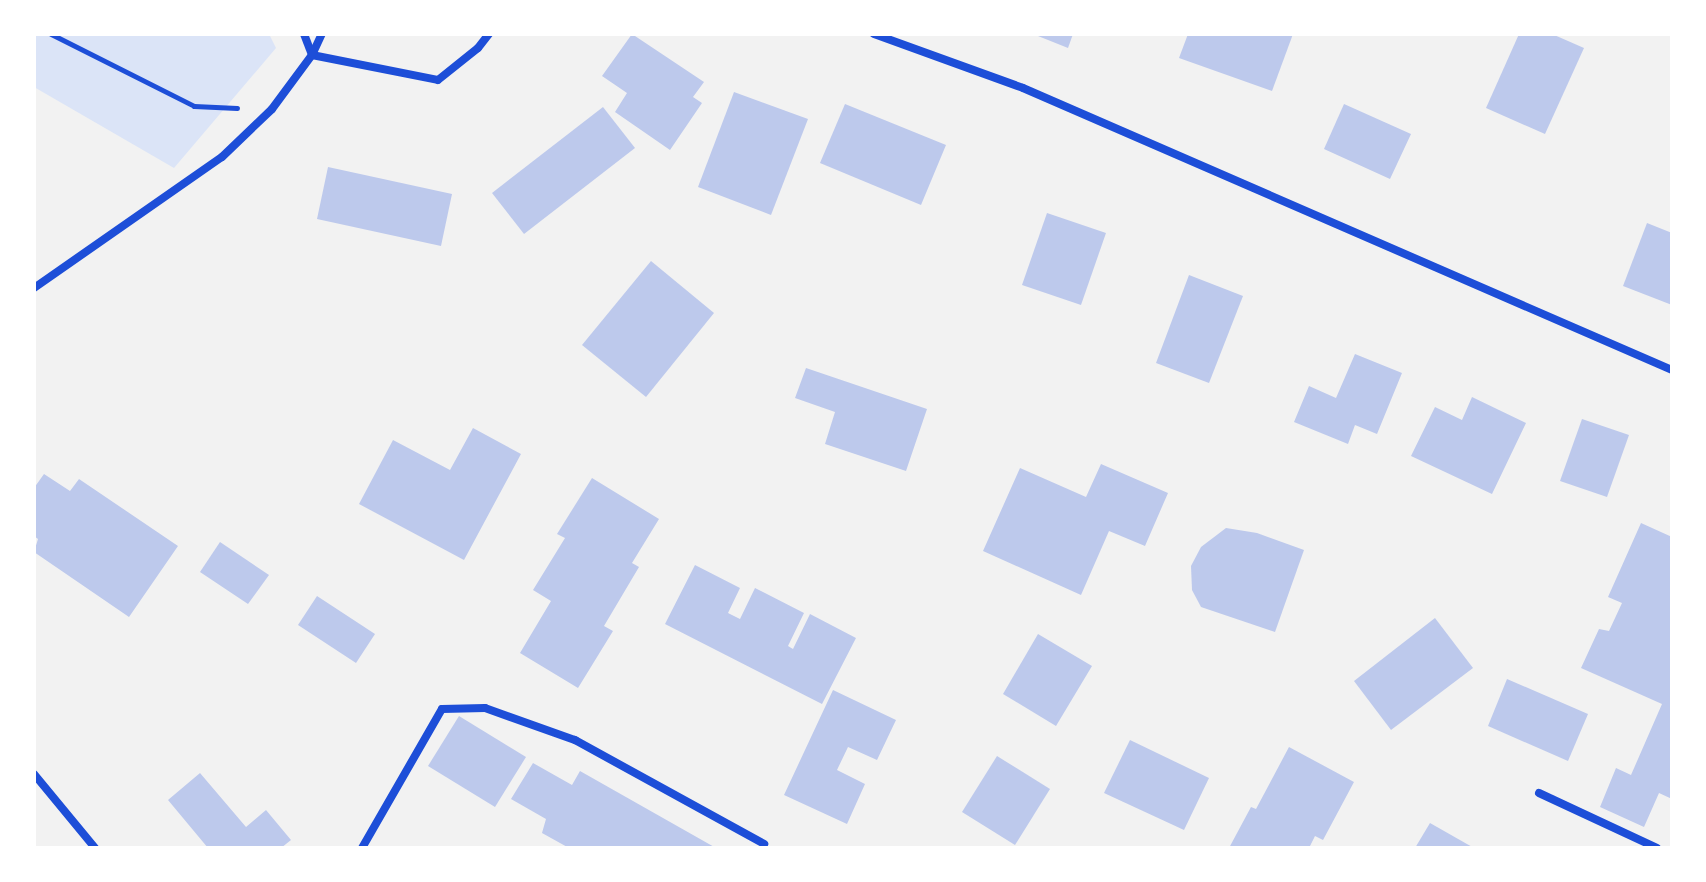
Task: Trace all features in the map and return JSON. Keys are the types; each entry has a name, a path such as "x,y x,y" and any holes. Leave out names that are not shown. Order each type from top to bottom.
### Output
{"street":[{"path":"304,34 312,55"},
{"path":"34,288 222,157 272,109 312,55 322,34"},
{"path":"312,55 438,80 478,48 489,34"},
{"path":"874,34 1023,88 1672,370"},
{"path":"362,848 442,709 485,708 575,740 764,844"},
{"path":"34,774 95,848"},
{"path":"1539,793 1657,848"}],"path":[{"path":"51,34 194,106 272,109"}],"shaded area":[{"path":"34,34 269,34 276,48 174,168 34,87"}],"building":[{"path":"632,34 704,82 693,97 702,103 670,150 615,112 627,93 602,76"},
{"path":"1033,34 1073,34 1068,48"},
{"path":"1188,34 1293,34 1272,91 1179,58"},
{"path":"1519,34 1552,34 1584,48 1545,134 1486,108"},
{"path":"734,92 808,119 771,215 698,187"},
{"path":"845,104 946,145 921,205 820,163"},
{"path":"1344,104 1411,134 1390,179 1324,149"},
{"path":"603,107 635,148 524,234 492,193"},
{"path":"328,167 452,194 441,246 317,219"},
{"path":"1047,213 1106,233 1081,305 1022,285"},
{"path":"1647,223 1672,233 1672,305 1623,286"},
{"path":"651,261 714,313 646,397 582,345"},
{"path":"1189,275 1243,296 1209,383 1156,363"},
{"path":"1355,354 1402,373 1377,434 1355,425 1348,444 1294,422 1309,386 1336,398"},
{"path":"806,368 927,409 906,471 825,444 835,412 795,398"},
{"path":"1472,397 1526,423 1492,494 1411,456 1435,407 1462,420"},
{"path":"1582,419 1629,435 1607,497 1560,481"},
{"path":"473,428 521,454 464,560 359,504 393,440 450,470"},
{"path":"1101,464 1168,493 1145,546 1109,531 1081,595 983,551 1020,468 1086,497"},
{"path":"44,474 70,491 79,479 178,546 129,617 34,552 38,539 34,536 34,488"},
{"path":"592,478 659,519 632,563 639,567 604,626 613,631 578,688 520,653 551,601 533,590 565,538 557,534"},
{"path":"1641,523 1672,537 1672,799 1659,793 1644,827 1600,807 1616,768 1631,775 1662,704 1581,668 1599,629 1609,631 1622,603 1608,597"},
{"path":"1226,528 1257,533 1304,550 1275,632 1201,607 1192,590 1191,566 1201,547"},
{"path":"220,542 269,575 248,604 200,572"},
{"path":"695,565 740,588 728,613 740,619 755,588 804,613 788,646 793,649 810,614 856,638 822,704 665,624"},
{"path":"317,596 375,634 356,663 298,625"},
{"path":"1435,618 1473,668 1391,730 1354,681"},
{"path":"1038,634 1092,666 1056,726 1003,694"},
{"path":"1507,679 1588,714 1568,761 1488,726"},
{"path":"833,690 896,720 877,760 848,747 837,770 865,784 847,824 784,795"},
{"path":"459,716 526,757 495,807 428,766"},
{"path":"1130,740 1209,778 1184,830 1104,793"},
{"path":"1289,747 1354,782 1323,840 1315,836 1309,848 1229,848 1251,807 1256,809"},
{"path":"997,756 1050,789 1015,845 962,812"},
{"path":"533,763 572,785 580,771 716,848 569,848 542,833 546,819 511,799"},
{"path":"200,773 246,827 266,810 291,840 281,848 208,848 168,800"},
{"path":"1430,823 1474,848 1415,848"}]}
